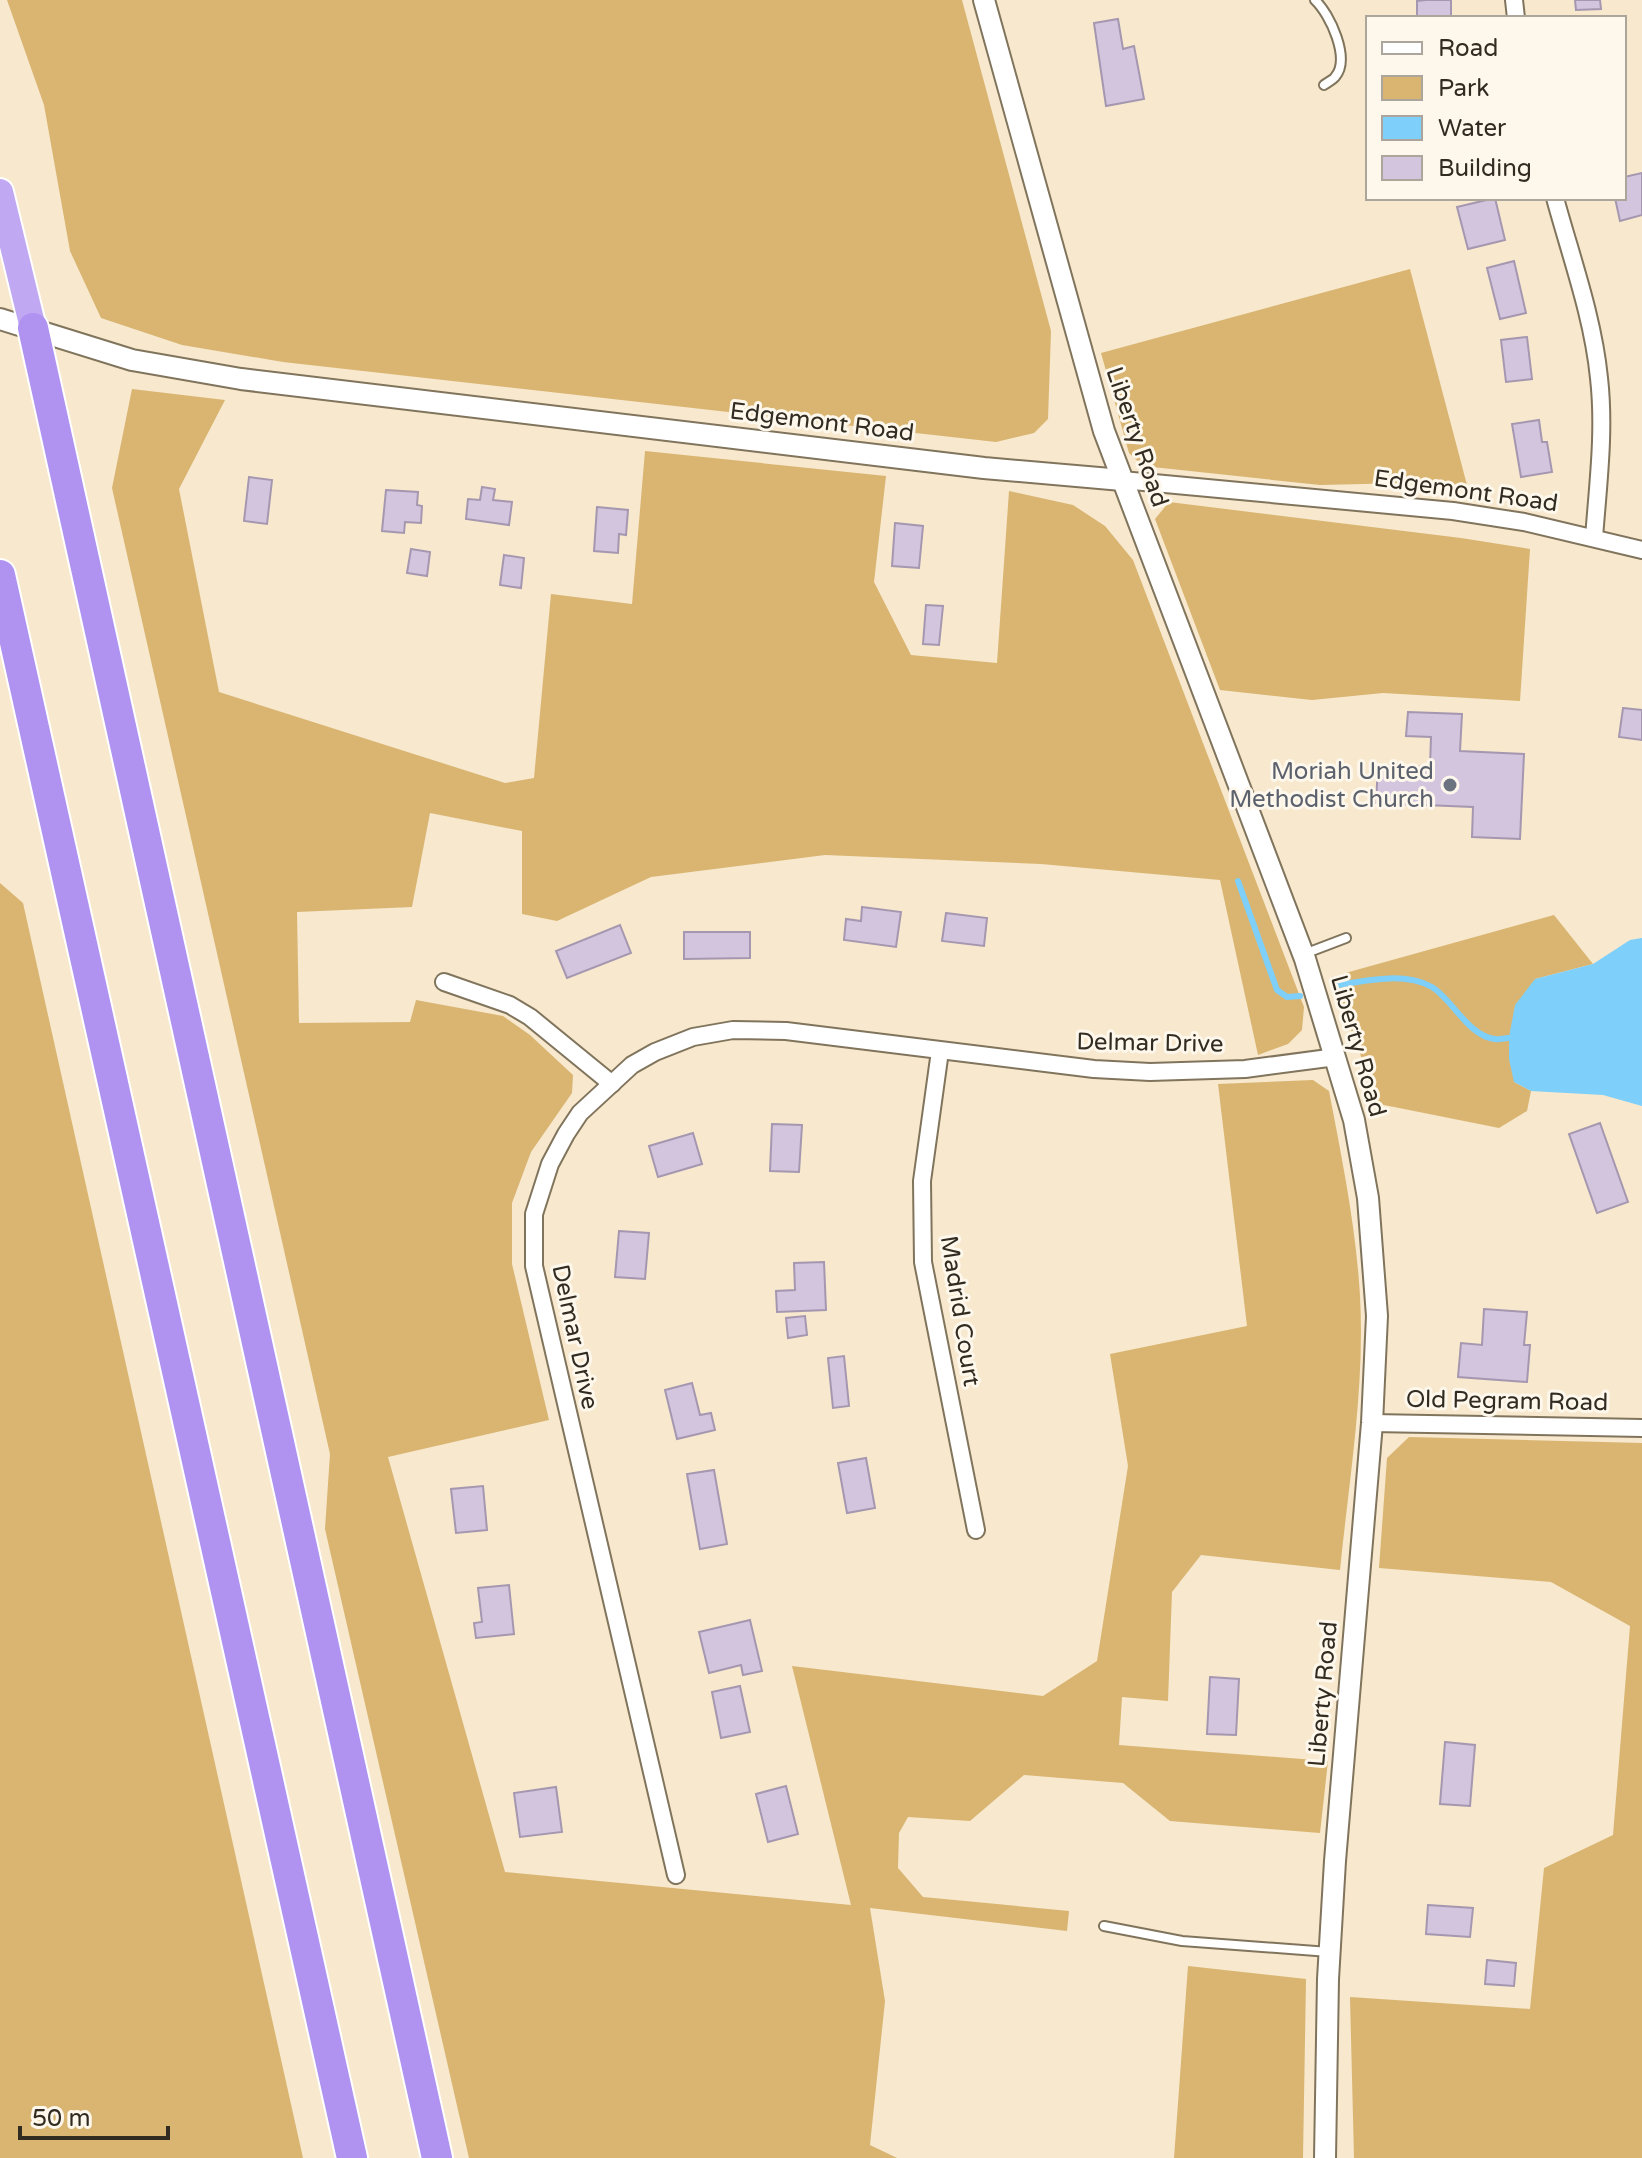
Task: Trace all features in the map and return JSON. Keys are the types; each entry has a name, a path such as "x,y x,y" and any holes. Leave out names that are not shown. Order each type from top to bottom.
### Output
{"highway":[{"path":"0,192 33,328 437,2158"},
{"path":"0,575 352,2158"}],"street":[{"name":"Liberty Road","path":"984,0 1100,416 1303,954 1354,1120 1372,1237 1377,1316 1372,1423 1330,1952 1325,2158"},
{"path":"1556,200 1599,375 1602,429 1594,538"},
{"name":"Edgemont Road","path":"0,319 132,360 177,370 984,468 1453,511 1524,522 1642,550"},
{"path":"444,982 510,1005 530,1017 612,1084"},
{"name":"Delmar Drive","path":"676,1875 534,1266 534,1214 550,1164 580,1113 632,1065 655,1052 693,1037 733,1030 786,1031 1094,1069 1150,1072 1245,1069 1336,1057"},
{"name":"Madrid Court","path":"940,1051 922,1181 923,1262 976,1530"},
{"name":"Old Pegram Road","path":"1372,1423 1642,1428"}],"lane":[{"path":"1315,0 1333,26 1340,54 1335,78 1324,85"},
{"path":"1303,954 1346,938"},
{"path":"1104,1926 1182,1941 1330,1952"}],"green space":[{"path":"7,0 962,0 1051,331 1048,419 1034,433 996,442 283,362 182,345 101,318 70,251 44,105"},
{"path":"1410,269 1467,485 1320,485 1143,466 1129,453 1101,353"},
{"path":"132,389 225,400 179,489 219,692 505,783 534,778 551,594 632,604 645,451 886,476 874,582 911,655 997,663 1009,491 1073,505 1105,526 1133,560 1304,1007 1302,1030 1288,1044 1258,1055 1220,880 1041,864 825,855 651,877 557,921 522,914 522,831 430,813 412,907 297,912 299,1023 410,1022 416,1000 503,1016 530,1035 573,1075 572,1093 531,1152 512,1203 512,1264 549,1420 388,1457 505,1872 851,1905 792,1666 1043,1696 1097,1661 1128,1466 1110,1354 1247,1326 1218,1084 1313,1080 1329,1091 1355,1244 1361,1330 1355,1434 1340,1570 1201,1555 1172,1592 1168,1701 1122,1697 1119,1745 1328,1761 1320,1833 1170,1821 1123,1783 1024,1775 970,1821 908,1817 899,1833 898,1868 923,1897 1069,1911 1067,1931 870,1908 885,2001 870,2145 897,2158 469,2158 325,1529 330,1454 112,488"},
{"path":"1169,502 1530,549 1520,701 1383,693 1312,700 1220,690 1155,519"},
{"path":"0,883 23,903 303,2158 0,2158"},
{"path":"1554,915 1593,964 1535,979 1514,1082 1531,1091 1527,1111 1499,1128 1374,1103 1362,1059 1331,977"},
{"path":"1409,1437 1642,1443 1642,2158 1354,2158 1350,1997 1530,2009 1544,1868 1613,1835 1630,1626 1551,1582 1379,1568 1387,1458"},
{"path":"1188,1966 1306,1979 1303,2158 1174,2158"}],"water":[{"path":"1642,938 1642,1106 1603,1095 1531,1091 1514,1082 1509,1059 1509,1037 1515,1005 1535,979 1593,964 1630,940"}],"building":[{"path":"1451,0 1451,16 1417,16 1417,1"},
{"path":"1575,0 1600,0 1601,9 1576,10"},
{"path":"1118,19 1123,49 1134,46 1144,99 1106,106 1094,23"},
{"path":"1642,173 1642,215 1620,221 1615,200 1626,200 1626,177"},
{"path":"1495,200 1505,240 1468,249 1457,207"},
{"path":"1514,261 1526,313 1500,319 1487,268"},
{"path":"1527,337 1532,379 1506,382 1501,340"},
{"path":"1539,420 1542,442 1547,442 1552,472 1521,477 1512,424"},
{"path":"249,477 272,480 267,524 244,521"},
{"path":"482,487 495,489 493,500 512,502 509,525 466,519 468,499 480,500"},
{"path":"386,490 418,492 417,505 422,506 421,523 405,522 404,533 382,531"},
{"path":"597,507 628,510 626,535 619,534 618,553 594,551"},
{"path":"895,523 923,526 919,568 892,566"},
{"path":"411,549 430,552 427,576 407,573"},
{"path":"504,555 524,558 521,588 500,585"},
{"path":"926,605 943,606 939,645 923,644"},
{"path":"1623,708 1642,710 1642,740 1619,737"},
{"name":"Moriah United Methodist Church","path":"1408,712 1462,714 1460,751 1524,754 1520,839 1472,837 1473,807 1376,803 1378,765 1430,767 1431,737 1406,736"},
{"path":"862,907 901,912 896,947 844,940 846,919 861,921"},
{"path":"946,913 987,918 984,946 942,941"},
{"path":"620,925 631,953 567,978 556,951"},
{"path":"684,932 750,932 750,958 684,959"},
{"path":"1600,1123 1628,1202 1597,1213 1569,1134"},
{"path":"772,1124 802,1125 799,1172 770,1171"},
{"path":"693,1133 702,1164 658,1177 649,1146"},
{"path":"619,1231 649,1233 645,1279 615,1277"},
{"path":"824,1262 826,1310 777,1312 776,1291 795,1290 794,1263"},
{"path":"1484,1309 1527,1312 1524,1345 1530,1345 1527,1382 1458,1377 1461,1343 1482,1345"},
{"path":"805,1316 807,1335 788,1338 786,1318"},
{"path":"844,1356 849,1406 833,1408 828,1358"},
{"path":"692,1383 700,1415 711,1413 715,1430 677,1439 665,1390"},
{"path":"866,1458 875,1508 847,1513 838,1463"},
{"path":"714,1470 727,1544 700,1549 687,1474"},
{"path":"483,1486 487,1530 456,1533 451,1489"},
{"path":"509,1585 514,1634 476,1638 474,1623 482,1622 478,1588"},
{"path":"750,1620 762,1671 743,1675 741,1665 709,1673 699,1632"},
{"path":"1210,1677 1239,1679 1236,1735 1207,1734"},
{"path":"740,1686 750,1732 721,1738 712,1692"},
{"path":"1445,1742 1475,1745 1470,1806 1440,1804"},
{"path":"786,1786 798,1834 768,1842 756,1794"},
{"path":"556,1787 562,1832 520,1837 514,1793"},
{"path":"1428,1905 1473,1908 1470,1937 1426,1934"},
{"path":"1487,1960 1516,1963 1514,1986 1485,1984"}],"waterway":[{"path":"1238,881 1277,990 1287,997 1300,996"},
{"path":"1339,985 1386,978 1421,982 1440,993 1469,1025 1485,1036 1514,1038"}],"place":[{"name":"Moriah United Methodist Church","path":"1450,785"}]}
